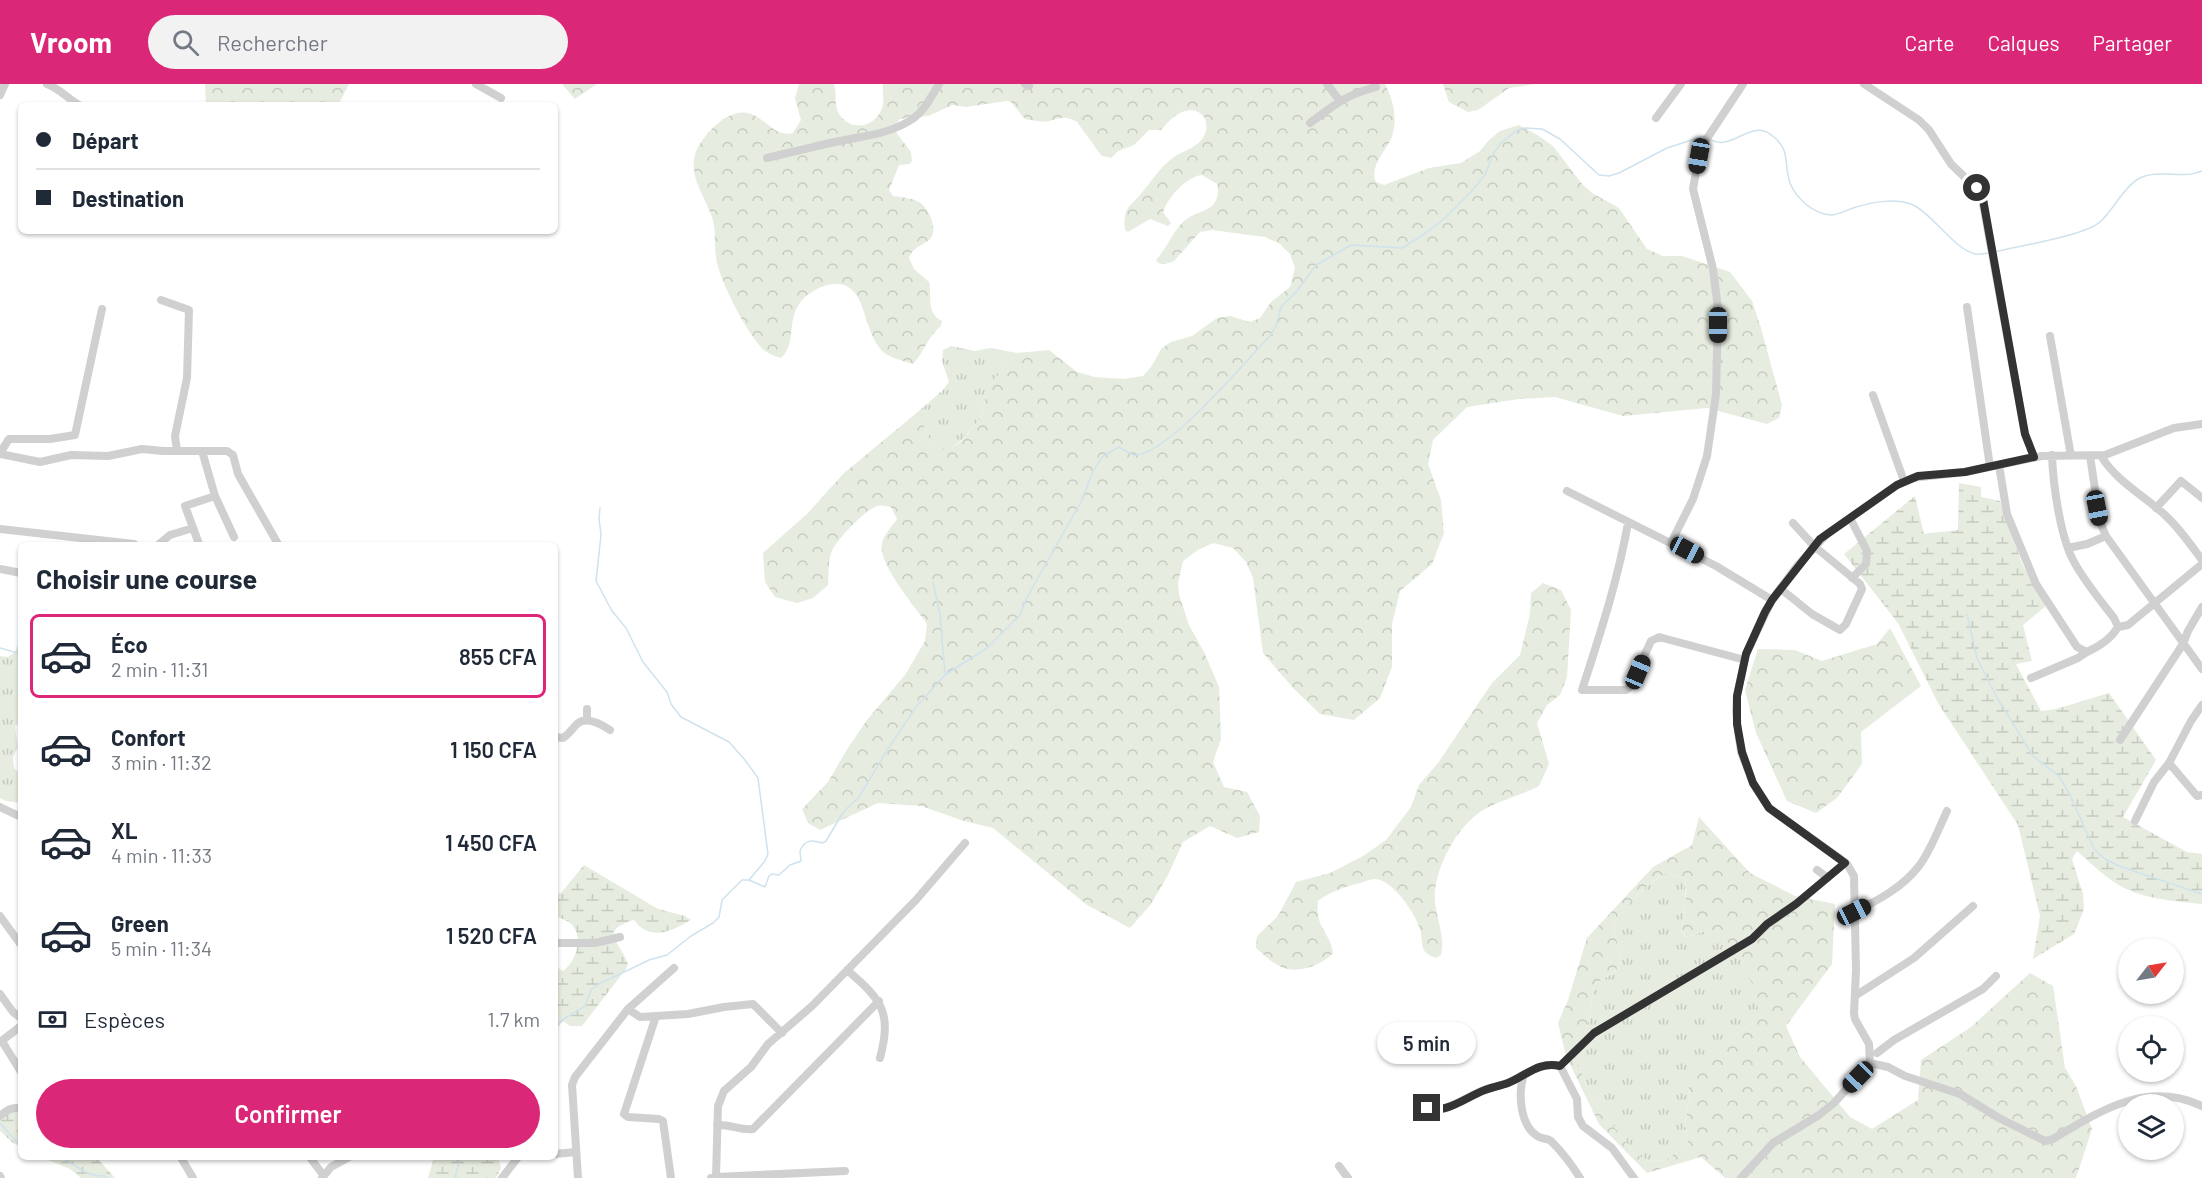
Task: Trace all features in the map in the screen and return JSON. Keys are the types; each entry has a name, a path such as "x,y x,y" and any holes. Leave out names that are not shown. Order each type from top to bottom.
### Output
{"street":[{"path":"0,95 5,84"},
{"path":"47,84 59,88 74,102"},
{"path":"476,84 501,98"},
{"path":"767,158 840,141 878,135 896,128 921,112 939,84"},
{"path":"1327,84 1340,100"},
{"path":"1310,123 1340,100 1376,87 1374,84"},
{"path":"1671,543 1693,499 1707,456 1716,394 1718,309 1713,269 1693,189 1699,156 1704,143 1743,84"},
{"path":"1864,84 1919,120 1929,130 1951,164 1981,193 2025,434 2034,457"},
{"path":"1656,118 1678,85"},
{"path":"162,300 189,310 188,378 176,436 177,451"},
{"path":"1967,307 1994,466 2007,514 2036,584 2077,647 2087,652"},
{"path":"102,309 75,435 50,439 9,439 0,453 40,462 74,454 108,456 142,449 163,452 227,451 233,455 238,474 277,542"},
{"path":"2050,336 2070,456"},
{"path":"1873,395 1904,482"},
{"path":"1888,1067 1869,1044 1855,1018 1854,876 1845,863 1769,808 1753,783 1742,752 1737,724 1737,696 1745,660 1772,600 1814,546 1850,518 1904,482 1918,476 1956,474 2052,455 2102,456 2174,428 2202,424"},
{"path":"202,451 215,496 234,537"},
{"path":"2052,455 2054,490 2068,548 2076,565 2118,627"},
{"path":"2090,456 2100,522 2106,536 2202,669"},
{"path":"2031,678 2078,658 2112,637 2118,627 2128,625 2202,562 2175,525 2112,471 2102,456"},
{"path":"2156,508 2181,481 2202,498"},
{"path":"1567,490 1716,566 1772,600"},
{"path":"198,542 185,506 215,496"},
{"path":"1850,518 1867,550 1866,564 1852,578"},
{"path":"1628,523 1610,601 1582,690 1626,690 1630,687 1651,641 1659,637 1745,660"},
{"path":"1781,589 1812,614 1840,630 1846,624 1862,589 1860,584 1814,546 1794,523"},
{"path":"161,542 170,535 193,528"},
{"path":"0,530 92,542"},
{"path":"2068,548 2106,536"},
{"path":"0,568 18,572"},
{"path":"2120,740 2183,644 2202,607"},
{"path":"2134,821 2154,782 2169,763 2202,705"},
{"path":"587,708 587,720"},
{"path":"558,737 562,738 580,722 587,720 610,730"},
{"path":"2169,763 2197,796 2202,795"},
{"path":"0,807 18,816"},
{"path":"1854,912 1878,900 1915,871 1929,850 1947,812"},
{"path":"845,1171 714,1177 718,1107 724,1091 751,1067 768,1044 812,1006 916,900 965,843"},
{"path":"1560,1066 1594,1033 1752,939 1767,924 1845,863"},
{"path":"1817,870 1828,878"},
{"path":"1855,996 1914,958 1972,906"},
{"path":"0,916 18,941"},
{"path":"558,943 595,943 620,937"},
{"path":"578,1178 572,1085 575,1077 628,1009 674,968"},
{"path":"847,970 879,1001 885,1017 885,1036 879,1058"},
{"path":"1877,1053 1894,1040 1983,989 1996,976"},
{"path":"0,994 18,1016"},
{"path":"717,1125 727,1124 753,1129 879,1001"},
{"path":"628,1009 640,1017 688,1014 753,1004 782,1033"},
{"path":"656,1016 624,1114 628,1117 663,1121 671,1178"},
{"path":"18,1028 1,1041 18,1067"},
{"path":"1741,1178 1773,1143 1819,1115 1834,1102 1870,1063 1869,1044"},
{"path":"1870,1063 1888,1067 1905,1076 1971,1099 1999,1118 2045,1141 2053,1139 2107,1108 2139,1097 2170,1097 2202,1106"},
{"path":"1421,1101 1427,1108 1433,1110 1442,1108 1488,1088 1509,1083 1536,1067 1552,1064 1560,1066 1577,1099 1578,1117 1582,1126 1612,1148 1634,1178"},
{"path":"1524,1074 1521,1083 1521,1112 1528,1128 1539,1137 1549,1139 1574,1167 1580,1178"},
{"path":"0,1116 6,1111 18,1108"},
{"path":"558,1154 576,1152"},
{"path":"182,1160 193,1178"},
{"path":"311,1160 322,1177 344,1160"},
{"path":"502,1178 516,1160"},
{"path":"1339,1166 1348,1178"}],"green space":[{"path":"205,84 349,84 340,102 206,102"},
{"path":"562,84 597,84 575,99"},
{"path":"799,84 834,84 838,112 848,123 861,125 868,124 879,115 883,105 883,84 1385,84 1391,97 1395,118 1391,139 1376,165 1374,176 1376,182 1384,185 1429,168 1461,163 1480,151 1500,131 1519,125 1553,146 1582,184 1592,193 1619,208 1647,249 1663,256 1682,256 1730,272 1752,301 1782,405 1779,418 1767,424 1707,408 1623,416 1555,397 1519,399 1467,407 1433,440 1428,464 1441,500 1444,533 1432,564 1400,591 1392,624 1392,667 1380,698 1354,720 1320,714 1294,689 1263,653 1253,578 1246,562 1233,548 1213,543 1183,561 1178,583 1179,595 1189,625 1219,687 1221,739 1213,762 1224,787 1247,792 1260,816 1259,832 1237,838 1210,826 1183,842 1168,875 1151,904 1130,928 1087,905 993,828 921,806 878,803 820,830 808,823 802,809 828,782 867,720 905,675 925,641 927,624 885,562 882,543 897,519 891,507 879,506 872,509 858,519 844,534 831,553 828,585 813,598 797,603 775,597 765,582 763,553 808,513 844,473 913,416 924,426 931,443 940,450 950,449 962,441 980,419 988,387 1017,353 1049,350 1077,372 1095,377 1124,379 1143,376 1162,348 1171,342 1192,336 1217,318 1230,316 1250,322 1260,318 1271,302 1290,287 1295,268 1290,254 1280,244 1265,237 1212,230 1200,232 1174,261 1165,264 1158,263 1156,260 1183,222 1212,206 1216,201 1217,184 1202,175 1184,184 1169,200 1163,212 1171,223 1168,226 1150,219 1128,232 1125,230 1125,216 1131,204 1169,161 1195,146 1204,136 1205,120 1199,112 1188,110 1182,112 1161,130 1149,130 1134,145 1118,151 1111,158 1101,155 1077,122 1070,118 1043,122 1025,119 1011,102 1007,101 966,107 953,105 928,116 900,119 895,126 895,131 911,152 912,161 910,164 899,165 889,190 893,196 921,203 931,218 933,230 930,239 913,251 909,258 914,269 929,282 932,309 937,318 942,321 941,326 913,364 896,359 886,354 878,346 856,295 849,288 840,284 831,284 817,289 798,305 787,351 781,358 774,356 764,350 750,333 722,278 716,257 713,220 697,183 694,159 698,147 711,129 727,117 738,113 756,116 784,134 793,133 801,120 795,98"},
{"path":"1443,84 1535,84 1509,88 1478,110 1468,112 1449,102"},
{"path":"951,346 975,351 990,348 1017,353 988,387 980,419 962,440 950,449 940,450 931,443 924,426 913,416 949,382 942,361 943,350"},
{"path":"1959,483 1981,487 1981,497 2000,501 2023,566 2047,605 2023,625 2032,661 2016,664 2041,711 2056,709 2109,693 2156,760 2123,817 2187,852 2202,854 2202,904 2145,896 2124,888 2109,879 2077,851 2072,859 2083,894 2084,909 2074,934 2033,959 2040,916 2018,825 1938,703 1898,623 1844,554 1915,496 1924,534 1958,530"},
{"path":"1543,583 1561,590 1571,610 1567,677 1560,695 1547,705 1537,723 1549,764 1539,786 1480,812 1463,828 1450,847 1440,869 1435,891 1442,939 1441,955 1436,958 1426,953 1420,929 1408,906 1389,885 1375,879 1341,889 1318,901 1319,918 1333,953 1317,964 1304,969 1280,967 1256,948 1257,936 1278,916 1296,882 1330,873 1363,856 1386,840 1411,807 1419,785 1438,763 1492,683 1520,655 1530,614 1531,593"},
{"path":"1890,628 1921,686 1861,732 1862,764 1837,798 1816,813 1787,801 1756,733 1745,690 1758,649 1795,650 1822,661 1877,644"},
{"path":"18,644 18,724 15,726 18,747 13,757 14,768 18,772 18,803 0,798 0,656 8,657 15,652"},
{"path":"1699,817 1750,873 1795,896 1835,904 1832,964 1786,1026 1800,1057 1850,1117 1872,1129 1918,1100 1921,1060 1971,1027 2030,973 2053,986 2065,1068 2076,1086 2092,1129 2076,1178 1725,1178 1701,1157 1647,1173 1599,1124 1566,1056 1558,1023 1568,1000 1587,938 1653,867 1692,845","holes":["1664,874 1685,879 1686,904 1681,929 1686,938 1709,931 1717,933 1724,939 1747,971 1758,1009 1752,1023 1723,1045 1689,1080 1690,1096 1685,1124 1687,1145 1666,1160 1650,1161 1635,1154 1590,1096 1576,1064 1576,1052 1587,1028 1594,986 1617,969 1621,961 1614,932 1620,914 1642,891"]},
{"path":"584,865 658,909 685,916 691,920 669,931 654,933 640,927 634,920 616,928 614,938 628,964 582,1026 570,1026 563,1021 558,1027 558,968 563,971 568,967 575,954 578,940 574,927 558,917 558,894 561,893"},
{"path":"1664,874 1685,879 1686,903 1681,930 1686,938 1709,931 1717,933 1724,939 1747,971 1757,997 1758,1008 1757,1017 1753,1023 1729,1041 1688,1085 1690,1096 1685,1124 1687,1145 1666,1160 1650,1161 1635,1154 1590,1096 1576,1064 1576,1052 1587,1028 1594,986 1620,965 1620,953 1614,932 1616,921 1634,898"},
{"path":"17,1112 18,1145 0,1131 0,1118"},
{"path":"48,1160 99,1160 115,1178 81,1178 70,1169"},
{"path":"499,1160 501,1168 496,1178 428,1178 433,1161"}],"waterway":[{"path":"558,1025 562,1020 585,1006 591,990 599,984 649,960 667,955 691,936 713,923 719,917 722,900 742,880 749,880 765,887 769,876 779,875 790,865 801,861 800,851 807,842 826,841 844,811 859,797 916,707 945,675 987,648 1020,615 1026,599 1082,500 1093,471 1103,456 1119,447 1135,455 1149,451 1186,424 1270,336 1276,326 1281,307 1297,291 1316,265 1351,245 1402,248 1423,235 1445,218 1470,193 1485,175 1493,154 1501,143 1516,131 1525,128 1542,129 1560,139 1599,175 1609,176 1667,148 1704,136"},
{"path":"1711,140 1726,142 1748,133 1763,131 1770,134 1781,145 1786,157 1790,183 1796,194 1818,212 1831,215 1876,202 1908,203 1930,217 1961,247 1978,254 1990,253"},
{"path":"1994,252 2067,236 2093,226 2101,221 2123,193 2138,179 2154,174 2186,174 2202,171"},
{"path":"600,508 601,535 596,581 612,611 626,628 643,662 667,692 671,704 681,717 729,742 758,778 768,854 749,880"},
{"path":"933,582 940,615 945,674"},
{"path":"1967,614 1977,658 1996,696 2033,756 2059,776 2094,849 2105,859 2119,866 2202,894"},
{"path":"0,648 18,653"},
{"path":"0,1123 18,1144"},
{"path":"65,1160 85,1172 108,1178"},
{"path":"455,1178 460,1160"}],"route":[{"path":"1427,1108 1433,1110 1460,1102 1488,1088 1509,1083 1536,1067 1552,1064 1560,1066 1594,1033 1752,939 1767,924 1796,904 1845,863 1769,808 1753,783 1742,752 1737,724 1737,696 1742,668 1746,654 1772,600 1820,539 1897,485 1912,478 1956,474 2034,457 2025,434 1983,199 1977,188"}]}
